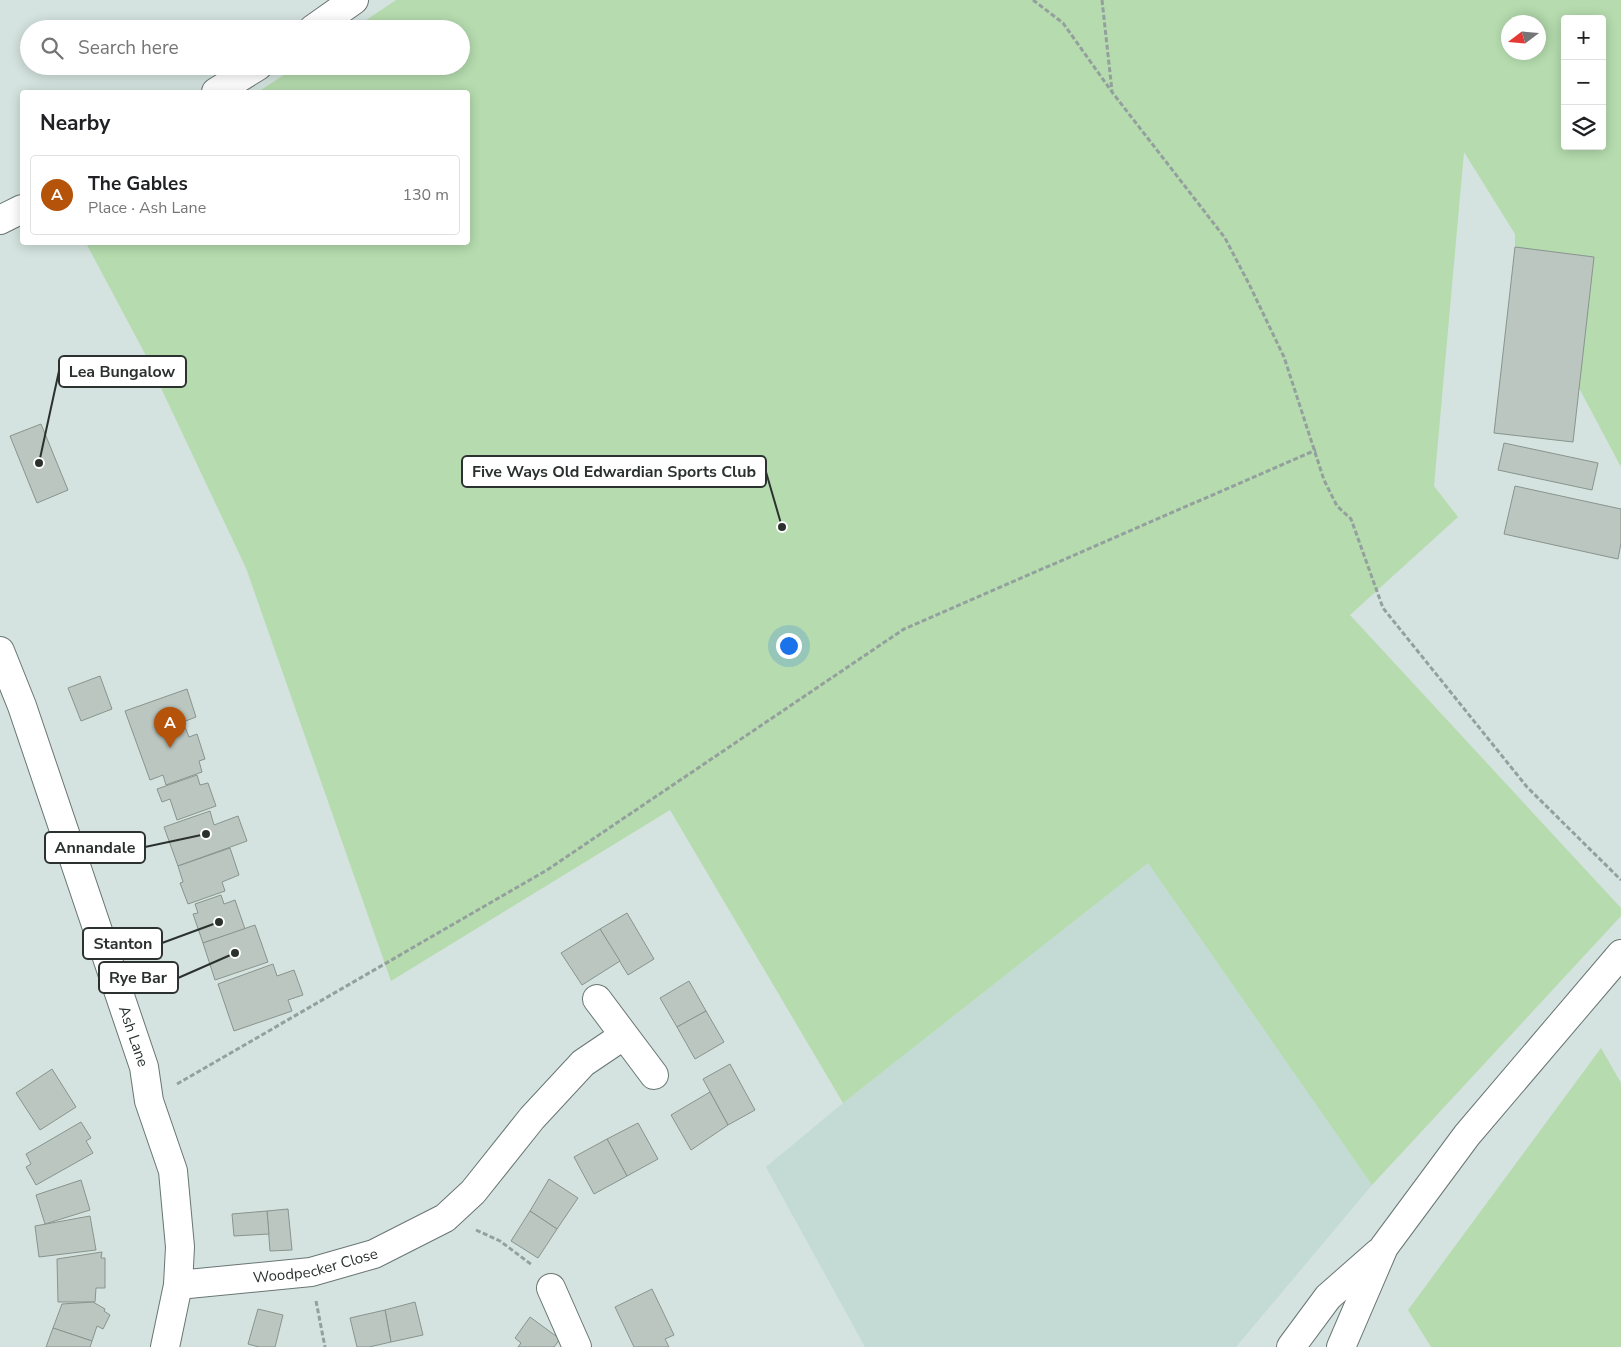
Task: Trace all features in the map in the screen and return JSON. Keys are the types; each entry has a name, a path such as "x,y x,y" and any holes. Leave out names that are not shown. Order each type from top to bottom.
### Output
{"main road":[{"path":"326,20 354,0"},
{"path":"219,90 243,75"},
{"path":"0,220 20,210"},
{"name":"Ash Lane","path":"0,651 22,706 144,1067 149,1101 173,1171 180,1247 178,1285 165,1347"},
{"path":"1291,1347 1328,1296 1384,1247 1467,1135 1621,954"},
{"path":"597,999 654,1076"},
{"name":"Woodpecker Close","path":"178,1285 311,1272 374,1254 445,1218 473,1192 532,1118 583,1063 624,1036"},
{"path":"1341,1347 1384,1247"},
{"path":"551,1288 577,1347"}],"path":[{"path":"1033,0 1063,24 1112,92 1225,238 1284,357 1316,450 1324,480 1337,506 1351,519 1383,608 1527,788 1621,880"},
{"path":"1102,0 1112,92"},
{"path":"149,1101 547,870 904,629 1316,450"},
{"path":"445,1218 500,1240 531,1264 551,1288"},
{"path":"311,1272 325,1347"}],"shaded area":[{"path":"1148,863 1372,1185 1236,1347 865,1347 766,1167 843,1103"}],"green space":[{"path":"396,0 1621,0 1621,467 1579,388 1594,257 1515,247 1515,234 1464,152 1434,486 1458,517 1350,615 1621,908 1621,916 1372,1185 1148,863 843,1103 670,810 391,981 246,568 143,350 87,245 470,245 470,90 261,90 284,75 470,75 470,20 366,20"},
{"path":"1601,1048 1621,1083 1621,1347 1431,1347 1408,1310"}],"building":[{"path":"1515,247 1594,257 1573,442 1494,433"},
{"path":"41,424 68,490 37,503 10,436"},
{"path":"1504,443 1598,463 1592,490 1498,470"},
{"path":"1515,486 1621,509 1621,543 1618,559 1504,534"},
{"path":"100,676 112,709 81,721 68,688"},
{"path":"187,689 196,717 183,722 189,737 197,734 205,759 199,761 202,772 166,785 163,775 150,780 125,711"},
{"path":"197,775 200,785 208,783 216,806 177,820 170,799 162,802 157,789"},
{"path":"210,811 214,825 238,816 247,841 178,866 164,827"},
{"path":"230,848 239,875 222,882 225,891 188,904 180,883 183,882 178,866"},
{"path":"221,895 224,904 235,900 245,929 203,943 193,914 198,913 195,904"},
{"path":"627,913 654,959 628,975 600,929"},
{"path":"255,925 268,962 215,980 203,943"},
{"path":"600,929 620,961 582,985 561,953"},
{"path":"273,964 277,976 294,970 303,995 288,1000 292,1011 234,1031 218,984"},
{"path":"689,981 706,1011 677,1027 660,998"},
{"path":"706,1011 724,1042 695,1059 677,1027"},
{"path":"730,1064 755,1110 728,1125 703,1079"},
{"path":"52,1069 76,1107 40,1130 16,1093"},
{"path":"710,1092 728,1125 691,1150 671,1115"},
{"path":"81,1122 91,1138 86,1141 93,1153 36,1185 26,1167 31,1164 26,1154"},
{"path":"638,1123 658,1159 627,1176 607,1139"},
{"path":"607,1139 627,1176 594,1194 574,1157"},
{"path":"549,1179 578,1198 557,1229 530,1211"},
{"path":"81,1180 90,1210 45,1224 36,1195"},
{"path":"288,1209 292,1250 270,1251 267,1211"},
{"path":"267,1211 269,1234 234,1236 232,1214"},
{"path":"530,1211 557,1229 538,1258 511,1241"},
{"path":"90,1216 96,1250 39,1257 35,1226"},
{"path":"102,1252 101,1258 105,1258 105,1288 96,1288 95,1302 58,1302 57,1259"},
{"path":"652,1289 674,1335 665,1339 669,1347 634,1347 615,1307"},
{"path":"93,1302 105,1309 104,1311 110,1315 103,1329 97,1326 92,1341 53,1328 62,1304"},
{"path":"415,1302 423,1335 391,1342 385,1310"},
{"path":"258,1309 283,1315 275,1347 259,1347 248,1344"},
{"path":"385,1310 391,1342 369,1347 357,1347 350,1318"},
{"path":"530,1317 560,1339 554,1347 518,1347 521,1343 515,1338"},
{"path":"53,1328 92,1341 90,1347 46,1347"}],"place":[{"name":"Lea Bungalow","path":"39,463"},
{"name":"Five Ways Old Edwardian Sports Club","path":"782,527"},
{"name":"The Gables","path":"170,748"},
{"name":"Annandale","path":"206,834"},
{"name":"Stanton","path":"219,922"},
{"name":"Rye Bar","path":"235,953"}]}
